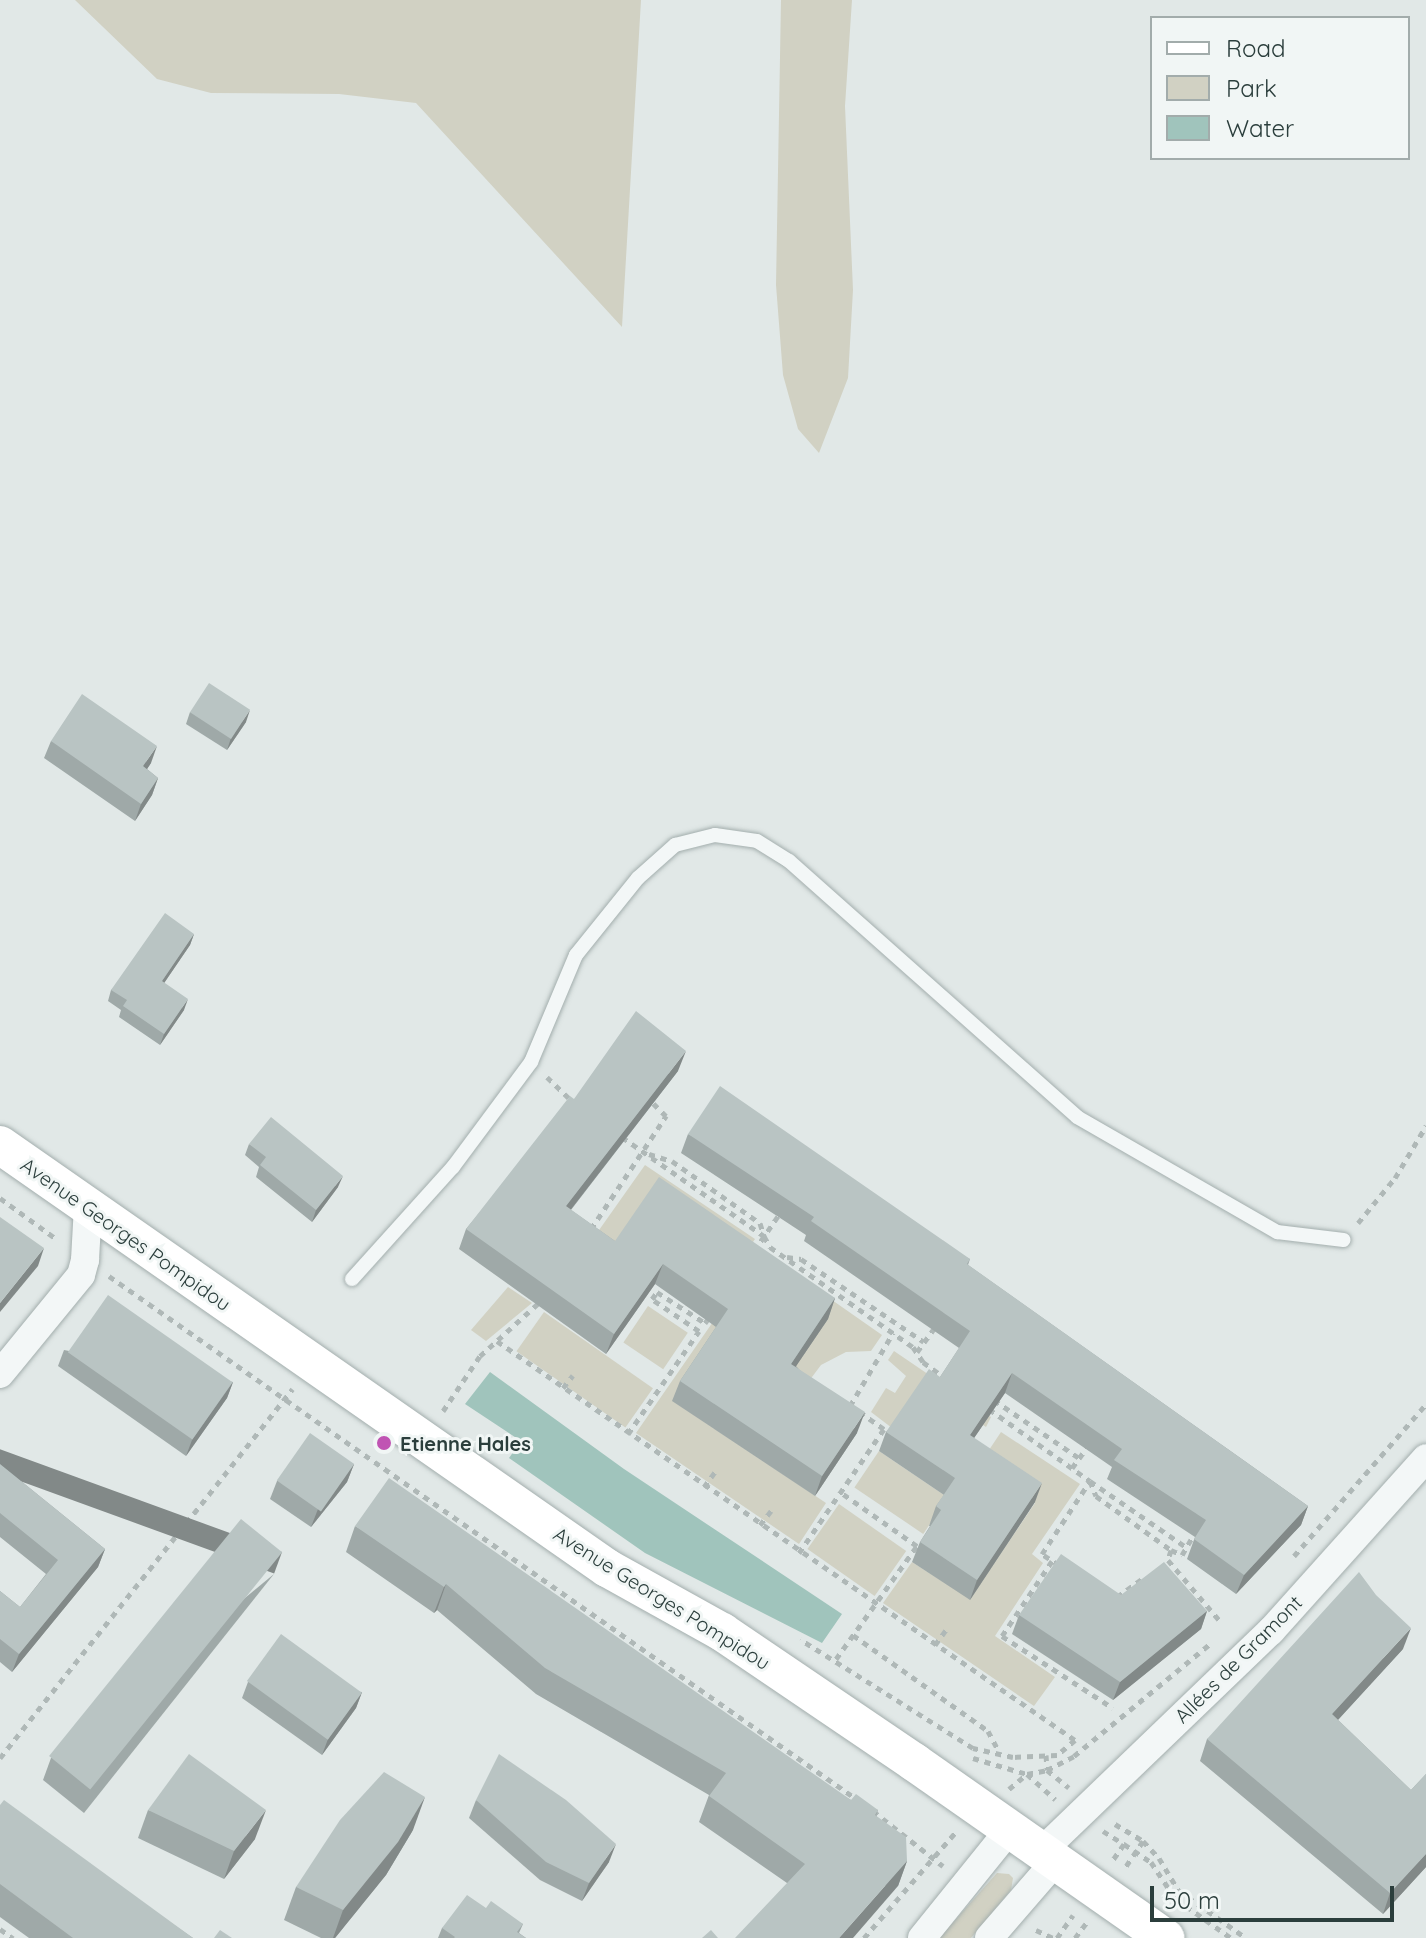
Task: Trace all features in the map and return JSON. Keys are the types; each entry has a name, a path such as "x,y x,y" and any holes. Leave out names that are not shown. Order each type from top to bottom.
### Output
{"main road":[{"name":"Avenue Georges Pompidou","path":"0,1145 607,1568 722,1632 1165,1938"}],"street":[{"path":"0,1374 81,1275 85,1260 88,1207"},
{"name":"Allées de Gramont","path":"999,1928 1047,1858 1271,1631 1426,1458"},
{"path":"922,1938 963,1888 996,1821"}],"lane":[{"path":"352,1279 453,1167 531,1062 576,955 629,889 675,845 715,835 757,841 789,861 1077,1117 1277,1232 1344,1240"}],"path":[{"path":"556,1086 581,1108"},
{"path":"585,1238 666,1116 652,1102"},
{"path":"1344,1240 1395,1178 1426,1126"},
{"path":"619,1135 764,1236 770,1247 893,1333 917,1352 923,1362 953,1384"},
{"path":"0,1198 85,1260 288,1398 935,1857 963,1888"},
{"path":"747,1261 781,1211"},
{"path":"784,1257 801,1259 924,1342"},
{"path":"628,1434 699,1331 652,1299 657,1292 705,1323 714,1311"},
{"path":"439,1417 480,1356 545,1296"},
{"path":"917,1352 942,1317"},
{"path":"799,1553 884,1429 848,1404 893,1333"},
{"path":"497,1341 799,1553 1075,1740"},
{"path":"0,1758 288,1398 307,1360"},
{"path":"941,1376 954,1373"},
{"path":"563,1388 573,1375"},
{"path":"989,1396 1079,1458"},
{"path":"977,1401 1186,1547"},
{"path":"1285,1566 1426,1404"},
{"path":"1072,1468 1094,1436"},
{"path":"704,1487 715,1472"},
{"path":"1090,1481 1096,1496 1171,1550 1182,1555 1193,1536"},
{"path":"1064,1568 1042,1554 1090,1481"},
{"path":"831,1666 917,1546 842,1493"},
{"path":"760,1525 771,1511"},
{"path":"1113,1600 1168,1560 1171,1550"},
{"path":"1052,1560 1002,1636 1113,1708"},
{"path":"1168,1560 1220,1621"},
{"path":"935,1645 946,1630"},
{"path":"853,1635 988,1731 999,1752"},
{"path":"864,1938 950,1838 996,1821 1027,1774 1047,1770 1074,1756 1213,1641"},
{"path":"1143,1841 1159,1858 1178,1890 1246,1938"},
{"path":"1124,1844 1151,1862 1171,1896 1231,1938"},
{"path":"999,1928 1053,1938"},
{"path":"0,1929 13,1938"}],"green space":[{"path":"75,0 641,0 622,327 416,103 339,94 211,93 157,79"},
{"path":"781,0 852,0 845,106 853,290 848,378 819,453 798,429 783,375 776,285"},
{"path":"645,1165 755,1239 704,1316 685,1305 725,1248 612,1255 592,1240"},
{"path":"762,1251 882,1335 871,1351 846,1352 821,1365 809,1381 673,1401 826,1503 799,1544 636,1433"},
{"path":"508,1287 532,1303 486,1341 471,1330"},
{"path":"648,1306 688,1333 663,1369 623,1342"},
{"path":"544,1312 653,1388 625,1428 516,1351"},
{"path":"894,1351 991,1417 986,1427 922,1384 892,1428 871,1412 886,1388 895,1393 906,1376 888,1360"},
{"path":"1001,1432 1080,1484 1032,1554 1043,1563 995,1636 1055,1677 1034,1706 883,1603 912,1562 970,1599 1035,1503 979,1465"},
{"path":"879,1451 948,1497 923,1534 854,1487"},
{"path":"839,1504 906,1551 875,1596 807,1549"},
{"path":"997,1873 1009,1874 1013,1878 1011,1890 971,1938 939,1938"}],"water":[{"path":"490,1372 624,1469 842,1614 822,1643 645,1553 509,1458 521,1441 465,1404"}],"building":[{"path":"209,683 250,710 231,739 190,712"},
{"path":"82,694 157,746 143,766 158,778 141,804 51,741"},
{"path":"165,913 194,934 162,981 188,999 164,1034 123,1006 127,1000 111,990"},
{"path":"636,1011 686,1051 566,1206 615,1241 659,1177 835,1298 791,1364 865,1412 822,1476 680,1381 728,1309 663,1264 614,1334 466,1229 570,1096 574,1099"},
{"path":"720,1086 970,1259 967,1264 1308,1506 1244,1575 1194,1539 1206,1520 1114,1460 1122,1449 1012,1373 970,1435 1042,1483 977,1580 920,1542 941,1510 936,1506 955,1478 886,1432 929,1369 940,1377 970,1331 811,1221 814,1217 688,1134"},
{"path":"271,1117 343,1176 316,1210 260,1165 266,1157 249,1144"},
{"path":"0,1217 44,1248 0,1303"},
{"path":"108,1295 233,1382 192,1440 68,1352"},
{"path":"310,1433 354,1464 321,1511 277,1481"},
{"path":"0,1464 105,1549 19,1654 0,1639 0,1591 20,1607 58,1560 0,1513"},
{"path":"389,1478 851,1800 856,1794 878,1810 875,1815 906,1837 907,1861 839,1938 735,1938 805,1864 709,1796 726,1773 545,1668 446,1584 444,1587 355,1526"},
{"path":"241,1519 282,1552 90,1789 49,1756"},
{"path":"1061,1554 1121,1595 1164,1562 1207,1611 1120,1682 1019,1615"},
{"path":"1359,1572 1376,1595 1411,1628 1332,1714 1411,1790 1426,1774 1426,1854 1390,1893 1207,1739"},
{"path":"281,1634 362,1693 328,1740 247,1681"},
{"path":"189,1754 266,1810 234,1851 148,1810"},
{"path":"499,1754 566,1800 616,1844 589,1883 546,1862 476,1800"},
{"path":"384,1772 425,1797 398,1842 343,1910 296,1887 340,1820"},
{"path":"4,1800 193,1938 73,1938 0,1884 0,1805"},
{"path":"467,1895 486,1908 491,1901 523,1924 517,1932 526,1938 454,1938 442,1928"},
{"path":"220,1930 232,1938 214,1938"},
{"path":"711,1930 718,1938 702,1938"}],"place":[{"name":"Etienne Hales","path":"384,1443"}]}
